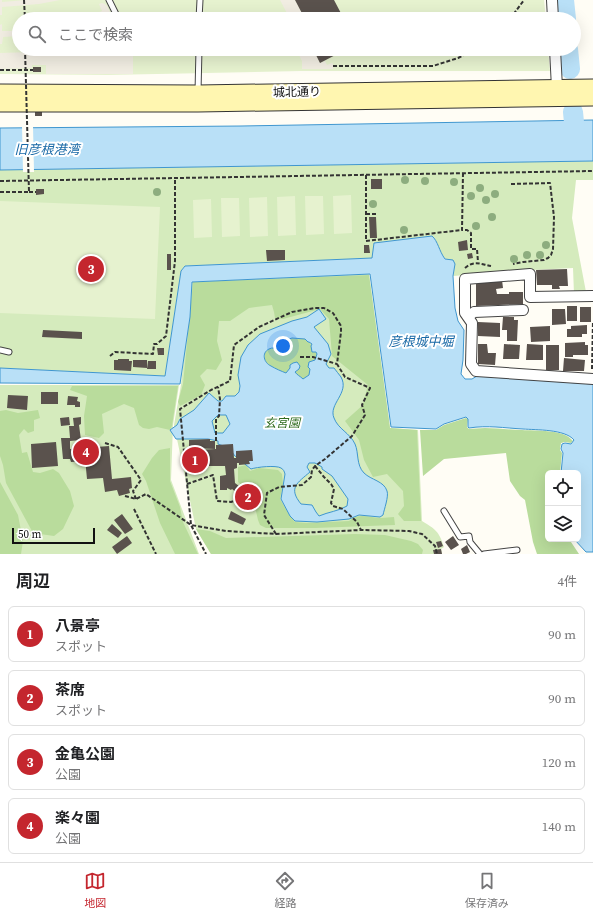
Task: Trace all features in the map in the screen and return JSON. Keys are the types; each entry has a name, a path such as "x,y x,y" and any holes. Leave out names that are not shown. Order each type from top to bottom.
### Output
{"main road":[{"name":"城北通り","path":"0,92 198,93 593,87"},
{"name":"城北通り","path":"0,104 198,104 593,98"}],"street":[{"path":"552,0 553,12"},
{"path":"555,56 557,88"},
{"path":"592,378 476,371 471,364 472,323 466,313 465,279 530,274 530,297 593,296"},
{"path":"468,317 474,312 522,310"}],"lane":[{"path":"109,0 115,12"},
{"path":"199,12 200,0"},
{"path":"198,93 199,56"},
{"path":"0,350 9,352"},
{"path":"444,511 460,538 469,536 470,542 480,554"},
{"path":"484,554 517,550"}],"path":[{"path":"24,0 25,12"},
{"path":"515,12 524,0"},
{"path":"25,56 29,192"},
{"path":"333,66 433,66 462,56"},
{"path":"0,70 33,70"},
{"path":"0,181 593,171"},
{"path":"462,230 463,173"},
{"path":"366,175 366,240 467,230 471,233 471,249 477,249 478,262"},
{"path":"110,356 115,352 153,354 154,344 157,344 166,336 175,261 175,179"},
{"path":"508,265 544,260 551,255 554,249 554,217 550,183 511,184"},
{"path":"0,192 36,192"},
{"path":"366,214 378,214"},
{"path":"465,279 464,270 470,264 478,262 489,266 496,266"},
{"path":"206,554 191,524 180,409 211,390 230,381 234,346 258,327 292,312 324,308 333,314 341,326 342,332 337,364"},
{"path":"592,378 593,321"},
{"path":"276,534 264,515 267,493 279,487 302,485 311,477 312,470 352,436 365,415 362,405 370,388 345,377 337,364 313,357 300,357"},
{"path":"216,442 216,419 219,416 220,399 218,387"},
{"path":"105,443 118,447 141,480 133,491 136,499"},
{"path":"317,466 334,489 331,503 333,506 343,509 357,522 361,530"},
{"path":"187,484 213,475 217,501 231,502 237,500"},
{"path":"124,496 136,499 146,494 191,524 226,531 276,534 361,530 409,531 422,534 435,546 437,554"},
{"path":"134,509 156,554"}],"green space":[{"path":"0,0 544,0 545,12 12,12 12,56 549,56 550,71 301,71 108,75 0,74"},
{"path":"593,161 593,180 576,180 572,218 586,292 574,294 573,268 453,276 455,264 443,257 436,241 431,236 374,243 373,258 185,266 181,271 165,376 0,368 0,170"},
{"path":"351,195 352,233 334,234 333,196"},
{"path":"295,196 296,235 278,236 277,197"},
{"path":"305,196 323,196 324,234 306,235"},
{"path":"267,197 268,236 250,237 249,198"},
{"path":"221,198 239,198 240,236 222,237"},
{"path":"211,199 212,237 194,238 193,200"},
{"path":"0,201 160,207 155,319 0,313"},
{"name":"玄宮園","path":"369,274 390,428 418,430 422,521 433,529 440,537 444,547 441,549 442,554 211,554 196,529 174,425 181,385 192,282"},
{"path":"369,275 390,428 417,430 421,521 404,521 398,514 404,506 403,491 387,474 373,477 364,460 359,440 345,421 363,405 368,385 332,356 329,319 320,309 283,319 275,318 272,305 249,308 230,321 219,321 217,341 222,360 216,370 207,369 200,376 205,385 201,395 180,406 178,402 183,384 193,282"},
{"path":"292,338 306,339 317,354 310,369 309,375 303,379 295,372 300,367 297,362 290,365 290,368 286,373 269,365 264,358 265,353 271,348 279,347 285,341"},
{"path":"0,385 179,385 173,425 171,480 199,554 0,554"},
{"path":"72,386 178,386 172,426 170,430 157,427 149,429 143,428 139,425 134,408 124,404 102,414 104,433 99,438 85,435 84,416 87,396 70,390"},
{"path":"6,410 18,413 38,410 40,418 34,420 34,431 28,433 24,429 19,435 22,453 27,452 33,472 40,473 53,469 59,473 70,491 74,506 63,529 54,536 33,533 6,483 0,456 0,411"},
{"path":"466,418 468,419 467,427 469,429 490,428 549,431 569,437 573,441 571,443 561,443 560,450 562,453 560,470 545,470 545,542 571,542 579,554 537,554 533,542 525,500 520,496 510,481 506,453 444,459 423,476 420,430 436,430 444,425"},
{"path":"170,448 170,481 180,507 183,522 198,554 175,554 160,523 146,481 142,474 159,450"},
{"path":"246,465 250,471 259,468 278,470 282,474 283,484 280,499 295,522 307,523 349,521 353,518 365,516 381,518 394,517 395,525 266,528 260,525 255,507 261,502 260,487 247,489 238,482 238,467"},
{"path":"0,482 18,515 23,541 21,554 0,554"},
{"path":"196,529 210,531 226,538 355,534 385,535 411,541 418,544 423,550 422,554 211,554"}],"shaded area":[{"path":"0,0 2,0 2,2 60,0 39,4 2,7 2,15 0,15"},
{"path":"280,0 295,0 301,12 286,12"},
{"path":"99,4 105,4 110,12 100,12 102,11"},
{"path":"2,24 2,31 12,31 12,36 3,37 2,44 0,44 0,25"},
{"path":"0,53 12,53 12,56 133,56 133,74 46,74 46,65 32,65 32,68 0,69"},
{"path":"300,56 316,56 320,63 325,61 327,65 332,63 333,69 302,69 302,61"}],"water":[{"name":"旧彦根港湾","path":"593,120 593,161 0,170 0,128 241,126"},
{"name":"彦根城中堀","path":"432,236 445,259 453,260 455,264 453,276 455,308 458,321 464,330 461,374 465,379 472,379 477,376 593,384 593,552 586,552 577,542 581,542 581,470 561,470 563,453 561,449 562,444 571,444 574,440 570,436 542,430 489,427 469,428 468,419 466,417 444,424 436,429 391,427 370,274 192,282 190,317 180,384 0,383 0,368 165,376 181,271 185,266 372,258 374,243"},
{"path":"319,309 326,319 314,327 328,344 331,354 326,364 329,368 334,368 341,377 343,383 343,388 334,408 334,418 338,425 353,440 361,470 383,485 387,491 387,499 383,515 380,517 359,515 349,519 317,522 295,521 290,516 281,499 285,474 282,469 271,466 251,469 235,456 229,448 218,444 218,441 208,439 176,439 170,430 177,425 180,419 194,410 209,393 218,401 222,401 226,396 235,396 239,392 240,386 238,375 241,357 248,345 260,334 292,321 307,317","holes":["292,338 305,339 312,344 312,352 316,352 317,354 315,360 309,362 309,375 303,379 295,372 300,366 297,362 290,365 290,368 286,373 269,365 264,358 265,353 270,348 277,348 285,341","218,415 226,415 230,424 223,433 215,433 212,421","309,463 315,463 332,476 348,499 347,506 319,516 312,505 301,504 295,494 295,490 301,479 310,472 307,467"]}],"pier":[{"path":"22,126 33,126 34,172 23,172"}],"building":[{"path":"295,0 334,0 340,12 301,12"},
{"path":"316,56 334,56 320,63"},
{"path":"33,67 41,67 41,72 33,72"},
{"path":"35,111 42,111 42,116 35,116"},
{"path":"371,179 382,179 382,189 371,189"},
{"path":"36,189 44,189 44,194 36,195"},
{"path":"369,217 376,217 377,238 370,238"},
{"path":"467,240 468,250 459,251 458,242"},
{"path":"364,245 369,245 370,253 364,253"},
{"path":"266,250 285,250 285,260 267,261"},
{"path":"472,253 473,258 468,259 467,254"},
{"path":"167,254 171,254 171,270 167,270"},
{"path":"567,269 568,286 559,286 560,289 552,289 552,285 537,285 536,270"},
{"path":"502,280 503,288 496,289 497,294 523,292 523,304 476,306 476,281"},
{"path":"567,306 577,306 577,321 567,321"},
{"path":"580,307 591,307 591,322 580,322"},
{"path":"552,309 565,309 566,324 552,325"},
{"path":"503,317 514,317 514,320 518,320 517,341 507,341 507,330 502,330"},
{"path":"478,322 500,323 500,337 478,336"},
{"path":"587,325 587,334 582,334 582,337 567,337 567,329 571,329 571,326"},
{"path":"550,326 550,341 531,342 530,327"},
{"path":"43,330 82,332 82,339 42,337"},
{"path":"585,342 585,345 588,345 588,355 573,355 573,357 565,357 565,343"},
{"path":"478,344 487,344 488,353 496,353 495,365 478,364"},
{"path":"504,344 520,345 519,359 503,359"},
{"path":"527,344 543,345 543,360 526,360"},
{"path":"546,345 559,345 559,370 546,371"},
{"path":"157,348 164,348 164,355 158,355"},
{"path":"564,358 585,360 584,371 563,371"},
{"path":"129,359 129,361 132,361 131,371 114,370 114,360"},
{"path":"133,360 147,360 147,368 133,367"},
{"path":"148,361 156,361 156,369 147,369"},
{"path":"41,392 58,392 58,404 41,404"},
{"path":"8,395 28,396 27,410 7,408"},
{"path":"68,396 78,397 77,401 80,402 80,407 75,407 75,405 67,405"},
{"path":"69,417 70,425 61,426 60,418"},
{"path":"81,417 81,424 79,425 81,440 70,441 70,449 83,447 85,461 71,462 70,459 63,459 61,438 70,438 69,426 74,426 73,418"},
{"path":"210,439 210,441 215,441 215,449 189,448 189,440"},
{"path":"56,442 58,466 32,468 31,444"},
{"path":"233,444 234,458 236,458 236,451 252,450 253,461 249,461 250,464 239,465 239,463 237,463 237,468 234,469 235,483 244,490 244,493 259,492 260,503 238,504 237,493 232,489 227,488 227,490 220,490 220,476 226,475 225,466 198,466 198,471 190,471 190,455 192,455 192,450 216,449 216,445"},
{"path":"109,446 112,479 131,477 132,488 129,489 130,493 119,496 117,490 105,492 103,478 87,479 84,448"},
{"path":"231,511 246,519 243,525 228,519"},
{"path":"122,514 133,529 125,534 114,520"},
{"path":"112,524 122,533 118,538 107,530"},
{"path":"127,536 132,543 117,554 112,547"},
{"path":"453,536 459,545 451,550 445,542"},
{"path":"441,541 443,546 438,548 436,542"},
{"path":"467,545 470,552 463,554 461,549"},
{"path":"441,549 442,554 434,554 433,550"}],"waterway":[{"path":"564,0 565,12"},
{"path":"569,56 570,69"},
{"path":"573,112 575,133"}],"place":[{"name":"金亀公園","path":"91,269"},
{"name":"楽々園","path":"86,452"},
{"name":"八景亭","path":"195,460"},
{"name":"茶席","path":"248,497"}]}
